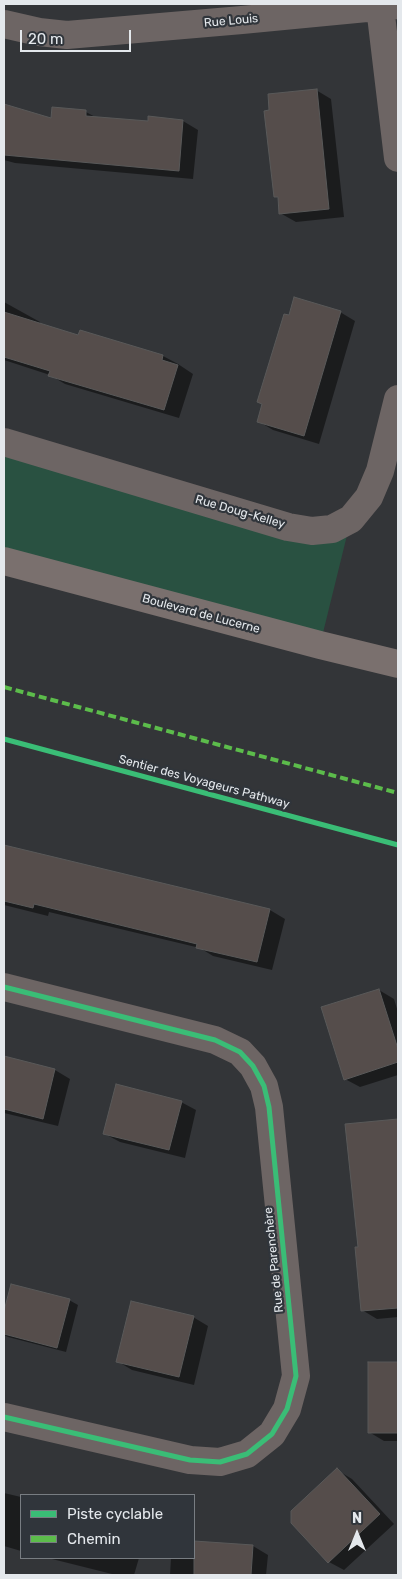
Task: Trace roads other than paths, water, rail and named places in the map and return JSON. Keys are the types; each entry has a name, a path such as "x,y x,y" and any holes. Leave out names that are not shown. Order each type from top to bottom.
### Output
{"main road":[{"name":"Boulevard de Lucerne","path":"4,561 398,664"}],"street":[{"name":"Rue Louis","path":"4,24 39,32 67,35 241,12 389,6"},
{"path":"389,6 398,158"},
{"name":"Rue Doug-Kelley","path":"4,442 288,527 312,531 332,529 351,519 369,497 380,471 398,399"},
{"name":"Rue de Parenchère","path":"4,987 215,1040 240,1052 253,1066 264,1086 269,1108 296,1376 287,1409 272,1434 247,1454 220,1462 190,1460 4,1416"}]}
